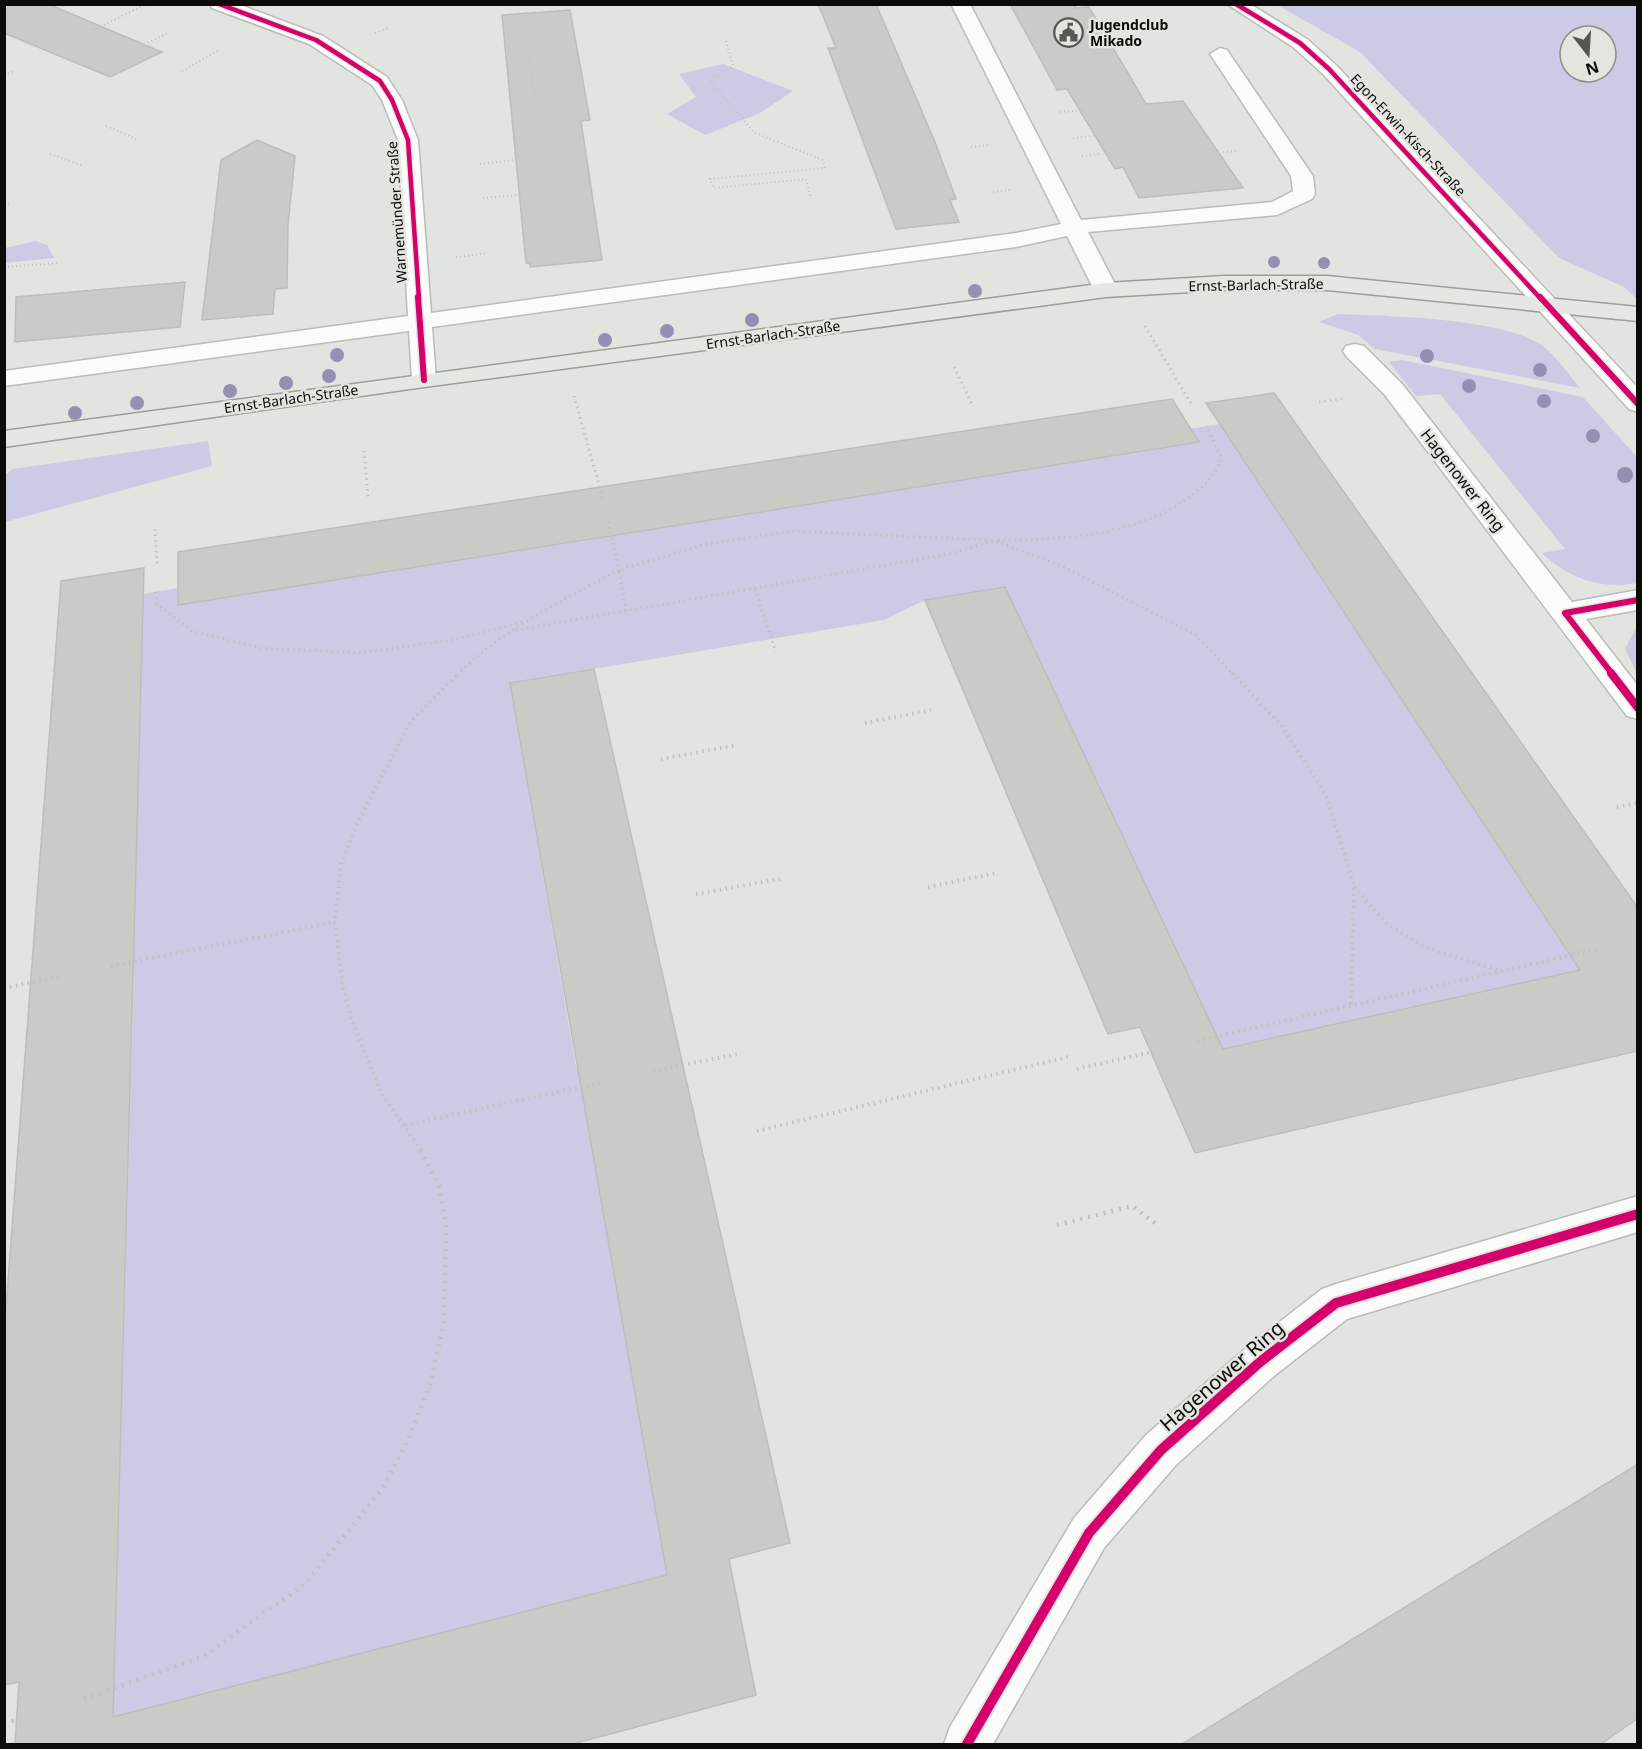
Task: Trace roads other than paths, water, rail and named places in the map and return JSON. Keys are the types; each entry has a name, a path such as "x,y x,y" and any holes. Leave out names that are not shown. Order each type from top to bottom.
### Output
{"main road":[{"name":"Ernst-Barlach-Straße","path":"4,440 424,380 1106,290 1224,283 1327,283 1638,314"}],"street":[{"name":"Warnemünder Straße","path":"219,4 316,40 381,81 392,100 408,140 424,380"},
{"path":"960,4 1106,290"},
{"name":"Egon-Erwin-Kisch-Straße","path":"1236,4 1300,43 1329,69 1544,303"},
{"path":"4,379 1006,241 1074,229 1277,208 1304,195 1302,176 1220,54"},
{"path":"1544,303 1638,404"},
{"name":"Hagenower Ring","path":"1355,351 1394,390 1638,708"},
{"path":"1565,613 1638,600"},
{"name":"Hagenower Ring","path":"967,1744 1089,1533 1161,1450 1260,1362 1336,1303 1638,1214"}],"place":[{"name":"Jugendclub Mikado","path":"1069,33"}]}
